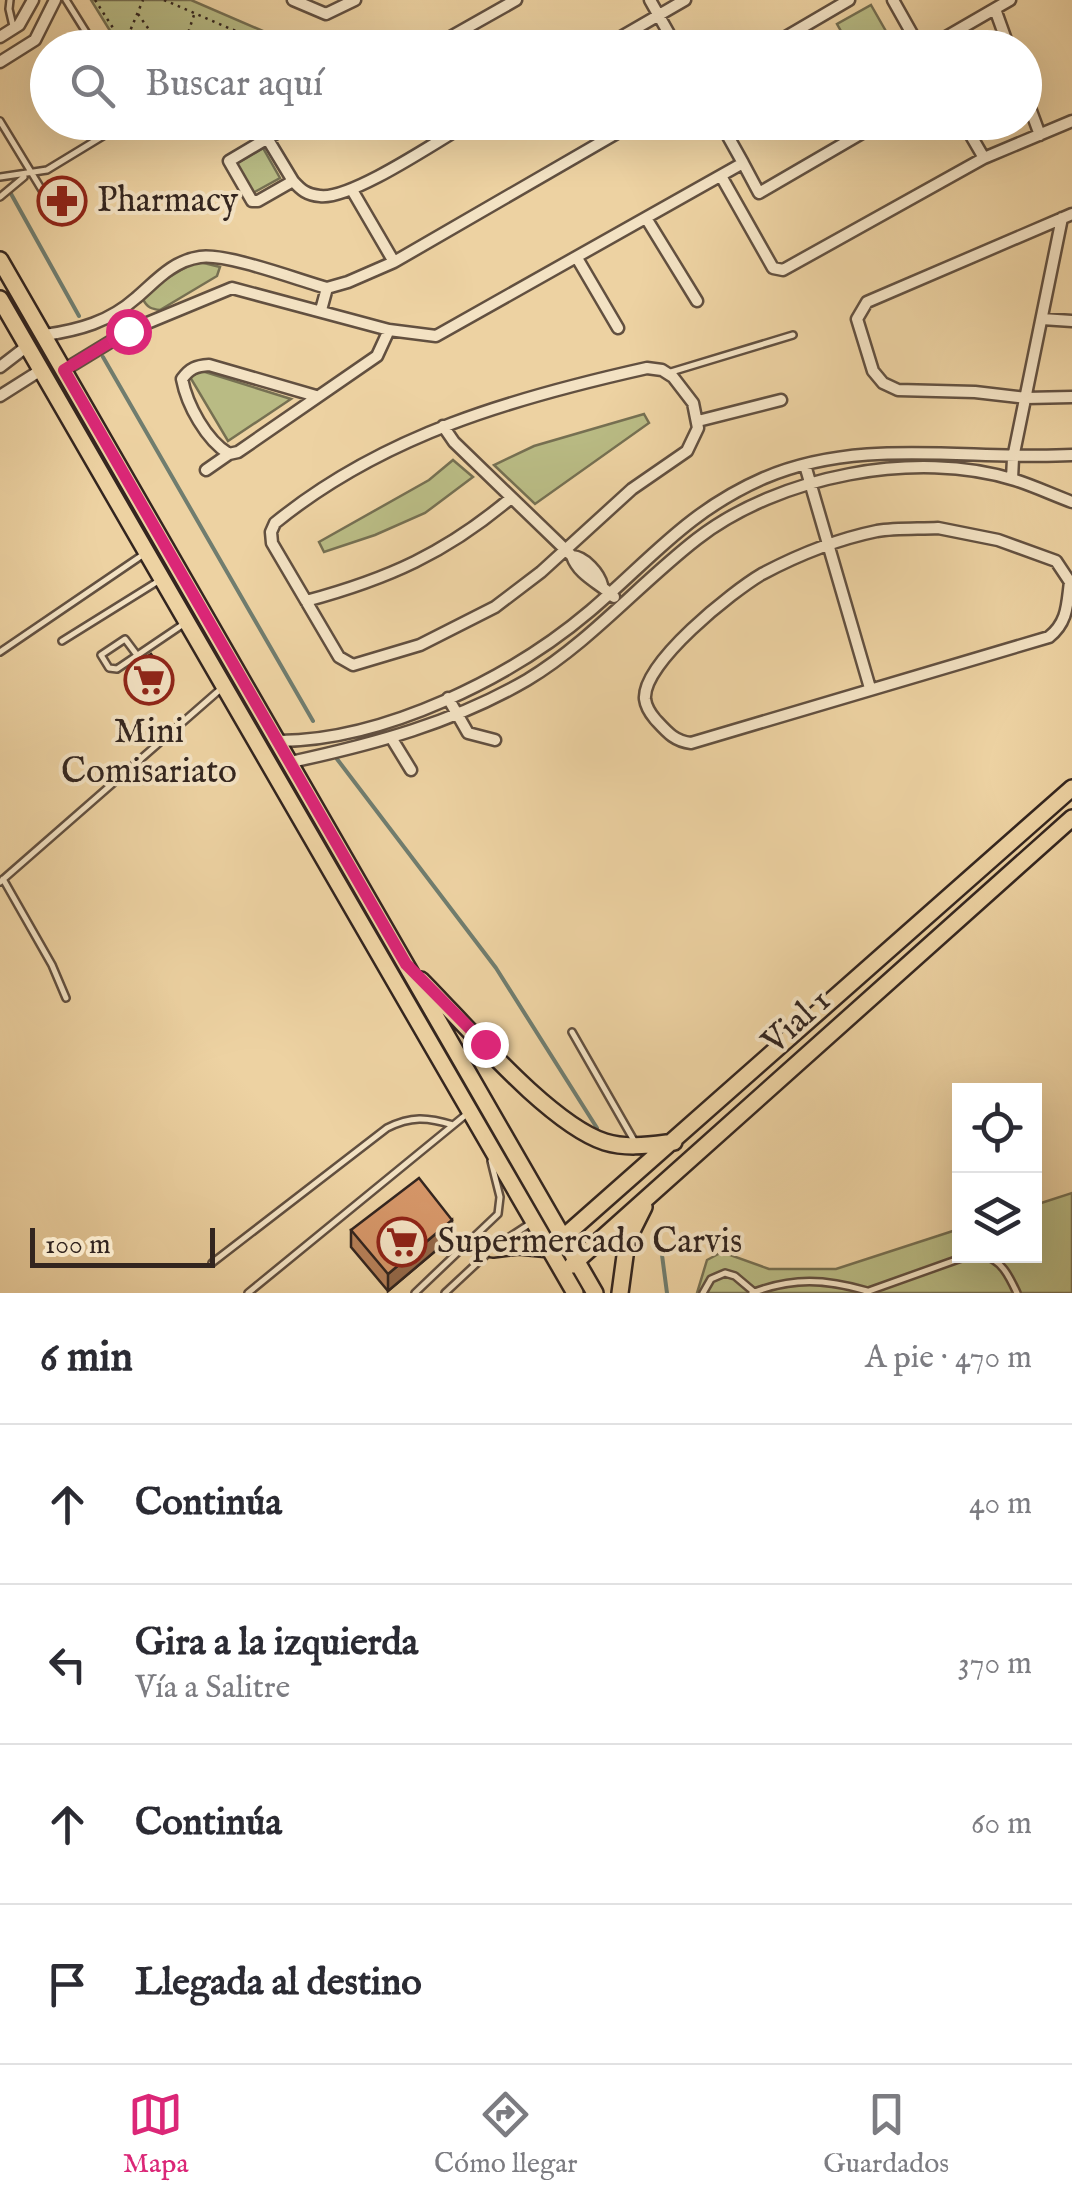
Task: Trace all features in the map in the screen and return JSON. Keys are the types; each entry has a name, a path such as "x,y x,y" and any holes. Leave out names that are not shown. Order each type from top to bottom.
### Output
{"main road":[{"path":"0,260 595,1293"},
{"path":"1,303 575,1293"},
{"path":"493,1249 550,1249 1072,788"},
{"name":"Vial 1","path":"563,1272 1072,818"},
{"path":"406,964 538,1097 587,1135 638,1147 674,1142"},
{"path":"620,1293 627,1241 650,1195"}],"street":[{"path":"0,37 20,26 33,0"},
{"path":"40,30 55,0"},
{"path":"293,0 326,14 356,0"},
{"path":"462,30 516,0"},
{"path":"650,0 668,30"},
{"path":"633,30 685,0"},
{"path":"798,30 849,0"},
{"path":"893,0 912,30"},
{"path":"957,30 1010,0"},
{"path":"995,9 1002,30"},
{"path":"0,62 30,43"},
{"path":"1042,134 1072,122"},
{"path":"263,140 230,158 229,164 254,202 293,181"},
{"path":"268,140 293,181 303,192 319,196 352,190 439,140"},
{"path":"45,336 86,329 135,299 176,264 202,256 327,288 394,262 605,140"},
{"path":"730,140 759,193"},
{"path":"738,205 850,140"},
{"path":"974,140 984,158"},
{"path":"721,176 773,268 783,270 984,158 1028,140"},
{"path":"64,370 150,321 232,288 389,330 436,336 743,163"},
{"path":"352,190 394,262"},
{"path":"1012,479 1042,318 1067,216"},
{"path":"1067,216 867,302 857,319 872,371 883,384 898,390 1072,397"},
{"path":"646,218 697,301"},
{"path":"576,258 618,328"},
{"path":"232,288 238,263"},
{"path":"321,310 327,288"},
{"path":"135,299 150,321"},
{"path":"104,318 116,338"},
{"path":"1042,318 1072,321"},
{"path":"86,329 98,350"},
{"path":"206,470 376,356 389,330"},
{"path":"0,366 26,347"},
{"path":"229,454 206,432 184,389 182,379 196,366 209,365 316,396"},
{"path":"646,368 668,373 693,404 698,421 697,434 687,451 632,490 569,553 512,595 420,646 358,665 339,657 272,542 275,523 356,470 470,414 538,394 646,368"},
{"path":"0,396 40,370"},
{"path":"698,421 781,400"},
{"path":"442,426 569,553 582,558 622,605"},
{"path":"280,741 326,736 403,716 448,698 540,648 700,512 766,477 805,465 890,452 1014,458 1072,456"},
{"path":"805,465 870,688"},
{"path":"292,762 408,734 530,678 684,550 734,514 810,482 895,469 966,472 1012,479 1072,502"},
{"path":"306,601 373,582 421,561 467,534 512,498"},
{"path":"938,528 998,540 1056,561 1070,582 1066,618 1049,636 692,743 671,737 649,712 645,700 649,680 662,662 726,598 764,574 828,546 878,531 938,528"},
{"path":"448,698 455,715 474,737 495,740"},
{"path":"403,716 408,734"},
{"path":"392,739 411,770"}],"lane":[{"path":"10,0 8,8 14,29"},
{"path":"66,0 85,30"},
{"path":"0,121 45,195"},
{"path":"0,177 47,170 96,140"},
{"path":"0,197 30,174"},
{"path":"668,373 793,335"},
{"path":"0,652 147,552"},
{"path":"62,642 162,578"},
{"path":"137,654 125,639 101,654 112,670 137,654 187,621"},
{"path":"66,998 52,965 2,880 225,685"},
{"path":"572,1032 638,1147"},
{"path":"248,1293 470,1111"},
{"path":"212,1262 386,1128 426,1116 453,1125"},
{"path":"415,1293 492,1222 500,1206 486,1138"},
{"path":"445,1293 493,1249 548,1212"},
{"path":"478,1234 493,1249"},
{"path":"704,1293 711,1279 724,1273 735,1276 753,1292 805,1279 835,1282 866,1292 952,1261"},
{"path":"997,1263 1009,1274 1017,1293"}],"path":[{"path":"95,0 115,30"},
{"path":"131,30 143,0"},
{"path":"164,0 234,30"},
{"path":"138,13 150,30"},
{"path":"189,30 194,13"}],"green space":[{"path":"91,0 191,0 261,30 110,30"},
{"path":"871,5 885,30 840,30 837,24"},
{"path":"263,148 280,178 253,193 236,164"},
{"path":"196,261 220,267 217,276 160,310 146,304 143,299 148,290"},
{"path":"202,371 291,399 228,441 190,377"},
{"path":"644,414 649,423 535,504 494,465 534,446"},
{"path":"453,460 473,477 425,513 324,552 319,542 429,480"},
{"path":"1072,1193 1072,1293 697,1293 707,1260 722,1252 769,1269 836,1269 952,1231 952,1263 1042,1263 1042,1203"}],"building":[{"path":"151,654 166,675 148,688 132,667"},
{"name":"Supermercado Carvis","path":"419,1178 452,1220 388,1274 351,1230"}],"waterway":[{"path":"10,192 79,316"},
{"path":"103,357 313,721"},
{"path":"337,759 496,968 597,1128"},
{"path":"662,1255 667,1293"}],"place":[{"name":"Pharmacy","path":"62,201"},
{"name":"Mini Comisariato","path":"149,680"},
{"name":"Supermercado Carvis","path":"402,1242"}],"route":[{"path":"128,331 64,370 406,964 485,1044"}]}
